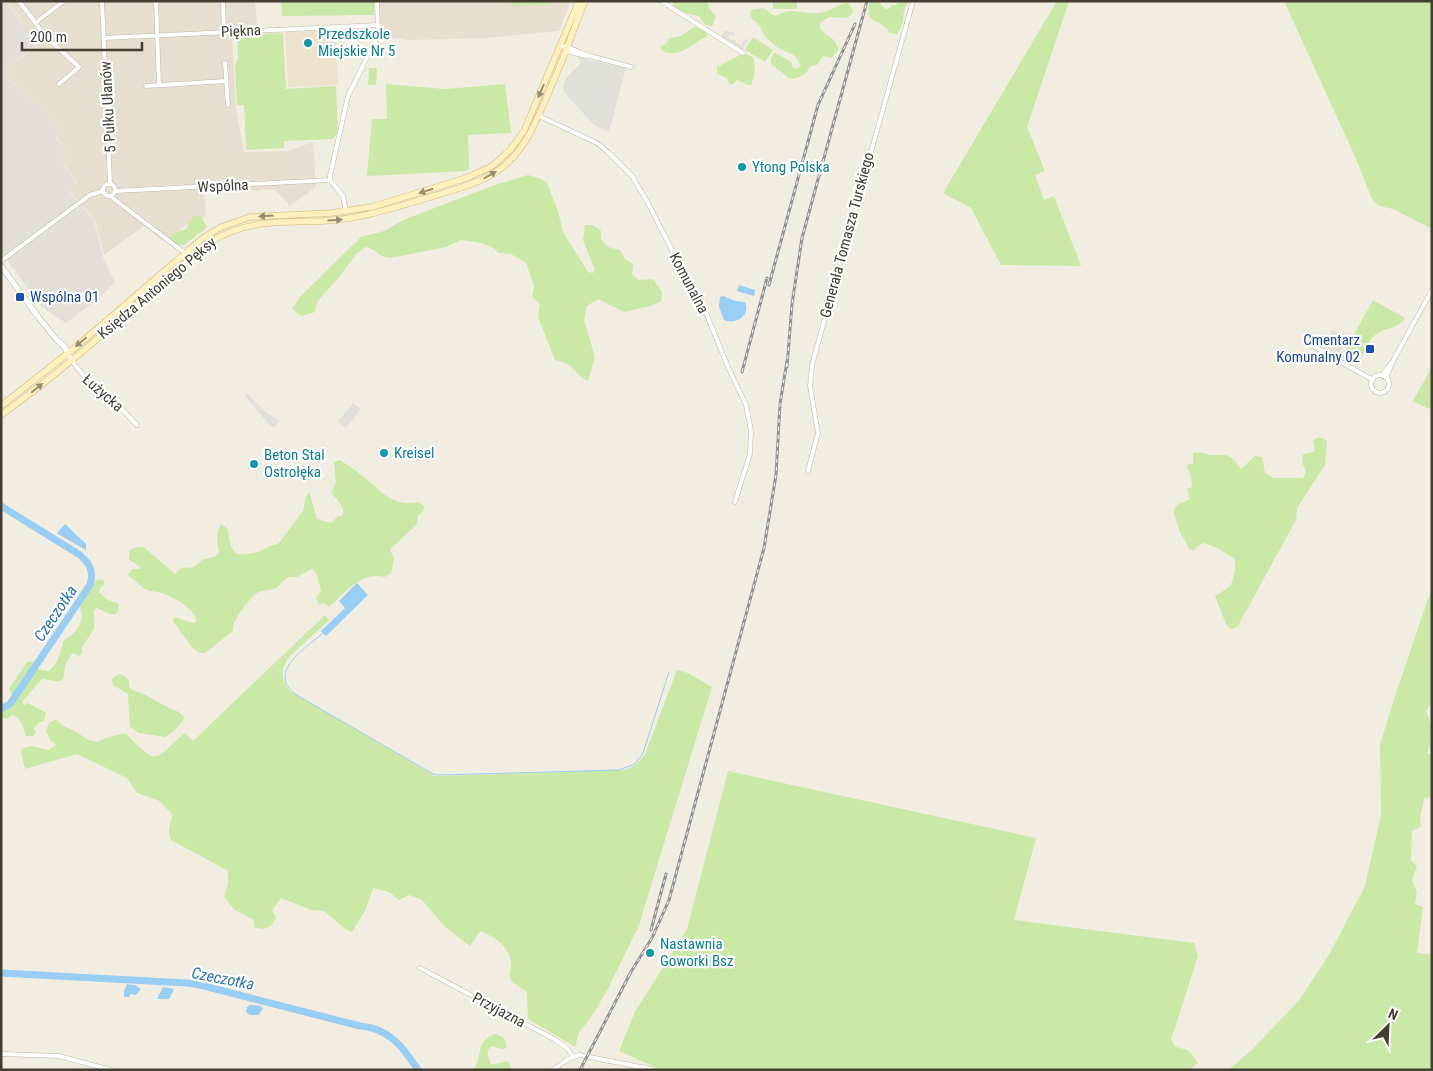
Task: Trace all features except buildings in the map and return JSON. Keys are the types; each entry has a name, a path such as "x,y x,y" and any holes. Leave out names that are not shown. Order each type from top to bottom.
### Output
{"main road":[{"name":"Księdza Antoniego Pęksy","path":"1,406 67,354 185,253 216,230 245,218 346,212 380,205 477,174 498,162 514,146 524,131 579,1"},
{"name":"Księdza Antoniego Pęksy","path":"1,414 71,360 183,264 219,236 251,224 331,220 366,216 471,184 496,172 512,158 528,138 539,116 584,1"}],"street":[{"path":"19,1 48,40 79,66 59,84"},
{"path":"35,23 64,1"},
{"name":"5 Pułku Ułanów","path":"102,1 110,184"},
{"path":"156,1 160,85"},
{"path":"223,1 224,32"},
{"path":"346,212 343,196 330,180 348,96 378,35 377,1"},
{"path":"662,1 743,53"},
{"name":"Generała Tomasza Turskiego","path":"808,471 818,433 810,386 812,366 913,1"},
{"name":"Piękna","path":"104,38 378,26"},
{"path":"560,46 577,55 590,56 631,67"},
{"path":"225,63 228,105"},
{"path":"146,86 226,81"},
{"name":"Komunalna","path":"539,116 597,143 632,176 706,312 728,367 746,405 752,431 750,454 735,502"},
{"name":"Wspólna","path":"116,191 330,180"},
{"path":"103,191 105,185 114,185 116,191 110,196"},
{"path":"103,191 185,253"},
{"path":"1,261 90,195 103,191"},
{"path":"1,266 57,340 64,346 71,360"},
{"path":"1384,377 1432,290"},
{"path":"1311,346 1372,380"},
{"name":"Łużycka","path":"71,360 94,389 118,405 137,425"},
{"path":"1376,376 1384,377 1388,383 1388,388 1380,393 1372,389 1372,380 1376,376"},
{"name":"Przyjazna","path":"420,968 554,1039 568,1049 573,1057"},
{"path":"1,1054 58,1056 111,1070"},
{"path":"553,1070 573,1057 583,1056 656,1070"}],"shaded area":[{"path":"1,1 6,1 37,45 1,72"},
{"path":"7,1 255,1 257,24 253,28 232,30 236,107 244,152 288,151 313,142 316,187 290,206 275,190 204,191 206,216 186,225 163,241 144,226 104,255 95,220 67,189 77,182 61,161 68,154 56,136 61,131 46,111 1,72 38,46"},
{"path":"379,1 571,1 559,31 485,38 407,40 381,36"},
{"path":"335,30 338,85 288,87 285,32"},
{"path":"724,31 735,32 734,36 729,35 728,37 741,45 745,39 748,40 742,50 722,38"},
{"path":"577,57 626,68 609,132 594,125 565,93 563,87 565,79 580,64 580,60"},
{"path":"1,73 46,111 61,132 55,137 68,154 60,161 76,182 67,190 94,220 103,257 115,282 99,298 66,323 42,307 1,252"},
{"path":"1332,330 1348,338 1338,356 1322,348"},
{"path":"248,394 264,411 280,421 272,428 245,396"},
{"path":"353,403 361,409 346,428 338,422"}],"green space":[{"path":"281,1 374,1 374,15 282,16"},
{"path":"511,1 552,1 552,4 511,6"},
{"path":"672,1 707,1 716,17 712,26 705,24 699,16 687,14 676,8"},
{"path":"773,1 797,1 797,9 773,9"},
{"path":"880,1 881,5 886,9 896,5 898,1 909,1 904,10 902,24 897,34 890,33 871,18 868,10 869,3"},
{"path":"1057,1 1069,1 1027,127 1045,171 1035,175 1044,200 1054,196 1081,266 1001,265 971,208 943,193"},
{"path":"1284,1 1432,1 1432,229 1393,209 1379,206 1372,199 1357,161"},
{"path":"848,3 853,9 852,14 847,18 829,17 820,23 823,32 833,39 837,47 838,50 832,58 823,56 817,65 811,66 802,76 790,79 771,64 774,53 791,62 793,68 797,69 800,66 799,61 794,55 775,46 764,35 750,15 751,10 764,8 775,15 788,11 818,13"},
{"path":"694,27 706,32 707,36 678,52 666,52 660,49 669,38 681,36"},
{"path":"283,33 286,89 336,86 338,132 333,139 284,141 284,148 246,150 244,105 237,105 235,65 238,59 237,35"},
{"path":"753,37 773,50 765,62 745,50"},
{"path":"744,53 754,59 754,75 751,85 737,80 732,85 729,84 727,78 717,74 717,67"},
{"path":"369,68 377,68 376,85 368,85"},
{"path":"386,84 445,89 505,84 511,133 468,135 469,169 465,171 367,176 372,119 387,119"},
{"path":"528,175 547,183 558,211 563,232 588,272 593,273 595,270 583,240 585,225 593,225 601,231 601,239 608,247 620,250 625,259 633,264 632,274 638,280 653,279 662,292 661,301 651,306 624,312 598,299 587,306 584,320 595,357 588,381 581,377 570,365 555,360 538,317 540,304 532,297 534,286 526,263 511,254 499,253 492,247 481,243 461,240 446,247 390,258 365,247 356,254 317,302 315,312 301,316 292,309 300,297 361,237 384,231 403,220 495,185"},
{"path":"196,215 201,216 207,227 184,245 172,241 169,237 176,232 186,229 192,217"},
{"path":"1373,300 1405,318 1399,324 1374,336 1355,365 1341,358"},
{"path":"1432,367 1432,409 1413,401"},
{"path":"1319,437 1327,441 1325,465 1297,508 1296,520 1239,624 1236,628 1230,629 1226,624 1215,596 1231,584 1235,559 1217,548 1204,543 1195,550 1189,549 1180,532 1173,512 1177,505 1190,499 1187,489 1192,487 1192,481 1186,465 1194,463 1193,453 1200,452 1210,455 1228,456 1241,469 1255,456 1262,457 1265,473 1274,478 1303,478 1306,471 1302,463 1303,454 1314,452 1313,440"},
{"path":"340,460 393,499 400,502 418,502 424,506 423,512 418,516 417,524 390,550 394,558 391,573 385,577 368,577 361,580 329,607 324,603 318,604 316,598 321,591 317,575 312,569 297,577 288,577 276,588 257,593 245,605 238,616 233,631 205,653 199,653 191,646 173,621 174,617 193,623 196,622 196,617 193,613 184,604 162,593 143,588 128,575 132,569 139,569 140,566 129,560 130,550 136,547 144,547 175,574 181,568 194,567 202,560 216,556 219,552 217,538 221,524 227,529 230,544 236,554 258,552 278,544 303,511 309,492 317,519 331,523 337,517 343,515 342,506 332,494 336,482 334,462"},
{"path":"102,579 104,585 100,588 99,592 106,599 119,604 118,611 116,614 109,614 97,608 94,610 94,629 82,647 80,656 71,654 64,669 63,679 57,681 42,679 22,702 24,705 28,703 46,713 44,721 34,728 36,733 33,736 26,736 22,723 16,716 12,715 7,719 2,717 2,711 7,710 15,701 9,689 27,662 34,661 37,669 48,671 55,665 64,640 74,633 79,626 82,619 80,607 87,593 97,580"},
{"path":"1432,591 1432,700 1426,712 1431,732 1427,753 1432,755 1432,797 1424,798 1420,817 1421,827 1412,831 1411,860 1417,866 1412,880 1417,892 1415,904 1423,907 1417,953 1432,955 1432,1070 1228,1070 1252,1050 1300,999 1330,953 1365,886 1381,815 1380,745"},
{"path":"325,615 329,620 286,662 283,678 287,687 290,691 435,776 626,770 637,764 645,754 677,670 688,673 712,687 639,925 609,987 590,1019 579,1032 575,1047 528,1019 527,992 511,980 510,958 501,943 480,931 470,946 445,927 422,900 409,895 399,900 389,892 373,888 366,909 352,932 345,929 324,911 311,910 281,898 272,910 276,917 273,924 268,928 254,927 254,920 235,910 224,897 228,884 228,871 171,840 169,830 173,815 158,800 137,793 127,778 77,754 25,769 21,752 23,748 32,746 48,750 56,745 50,740 46,731 49,723 54,720 91,741 97,742 125,733 149,755 154,756 160,755 184,733 193,741"},
{"path":"118,674 123,675 129,680 129,686 132,690 179,712 184,717 183,721 173,732 165,737 139,733 130,727 128,694 113,685 112,679"},
{"path":"728,771 1036,838 1014,920 1194,943 1198,956 1171,1040 1176,1047 1188,1050 1198,1063 1188,1070 668,1070 655,1067 619,1051 635,1012 687,929"},
{"path":"495,1034 504,1038 506,1048 502,1049 492,1046 488,1050 490,1062 491,1064 496,1064 506,1061 510,1063 510,1070 473,1070 484,1041"}],"water":[{"path":"739,285 755,290 754,296 737,291"},
{"path":"723,296 735,301 745,302 746,311 741,318 733,321 724,320 719,307 720,297"},
{"path":"65,524 86,544 86,550 58,534"},
{"path":"357,583 368,595 326,636 321,631 345,608 339,601"},
{"path":"127,984 135,985 141,989 136,995 131,994 129,997 124,997"},
{"path":"163,987 174,989 169,999 157,999"},
{"path":"250,1005 261,1006 263,1009 258,1015 250,1015 246,1012 247,1007"}],"waterway":[{"name":"Czeczotka","path":"1,506 80,555 89,565 92,576 90,585 10,704 1,709"},
{"path":"323,633 292,660 285,677 287,685 295,694 433,774 439,775 619,770 635,764 643,753 669,672"},
{"name":"Czeczotka","path":"1,973 200,985 379,1030 401,1046 418,1070"}],"railway":[{"path":"787,367 792,304 802,238 867,1"},
{"path":"769,285 818,105 855,24"},
{"path":"742,372 767,278"},
{"path":"629,975 652,938 669,900 764,548 776,475 780,404 787,361"},
{"path":"651,930 666,874"},
{"path":"580,1070 632,970"}],"place":[{"name":"Przedszkole Miejskie Nr 5","path":"308,43"},
{"name":"Ytong Polska","path":"742,167"},
{"name":"Wspólna 01","path":"20,297"},
{"name":"Cmentarz Komunalny 02","path":"1370,349"},
{"name":"Kreisel","path":"384,453"},
{"name":"Beton Stal Ostrołęka","path":"254,464"},
{"name":"Nastawnia Goworki Bsz","path":"650,953"}]}
